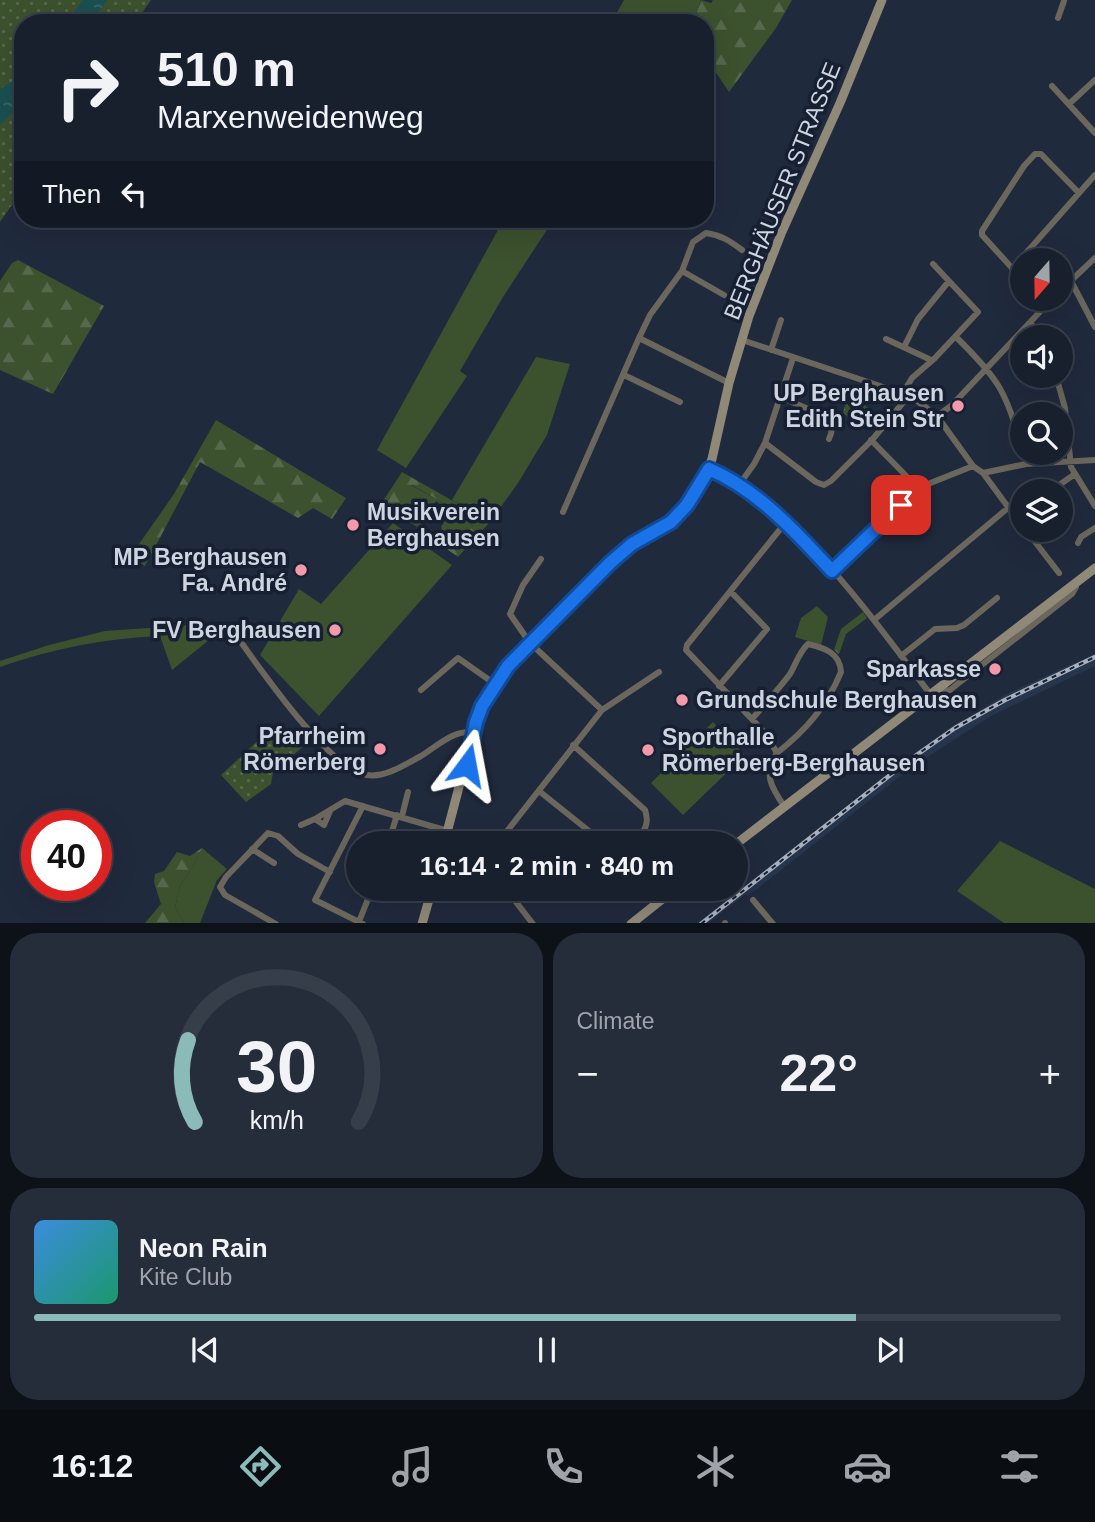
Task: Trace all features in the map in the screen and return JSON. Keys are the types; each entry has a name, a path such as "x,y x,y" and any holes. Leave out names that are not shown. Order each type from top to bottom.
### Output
{"street":[{"name":"BERGHÄUSER STRASSE","path":"448,831 482,706 495,684 530,643 610,563 632,544 671,522 687,505 709,469 742,340 781,234 840,103 882,0"},
{"path":"1058,18 1064,0"},
{"path":"1069,104 1095,80"},
{"path":"1052,86 1095,132"},
{"path":"1010,267 982,235 982,231 1024,166 1035,154 1041,154 1078,192"},
{"path":"1030,248 1095,175"},
{"path":"563,512 650,315 682,271 693,242 706,233 724,238 742,250"},
{"path":"1073,279 1095,258"},
{"path":"765,443 816,482 824,485 871,440 906,394 912,378 956,337 978,312 933,264"},
{"path":"682,271 724,295"},
{"path":"904,347 919,317 949,281"},
{"path":"1073,285 1095,327"},
{"path":"937,416 950,406 1040,312"},
{"path":"771,350 781,320"},
{"path":"956,337 987,367 1004,392 1010,407"},
{"path":"639,338 729,383"},
{"path":"742,340 906,394 937,416 1010,511"},
{"path":"886,340 931,359"},
{"path":"739,485 765,443 793,358"},
{"path":"624,374 680,402"},
{"path":"780,397 827,416 831,422 832,433 829,439"},
{"path":"871,440 918,488"},
{"path":"1073,461 1095,460"},
{"path":"983,473 1021,465"},
{"path":"1072,465 1095,506"},
{"path":"832,571 918,488 973,466"},
{"path":"709,469 739,485 786,522 874,620 933,694"},
{"path":"1068,479 1075,474"},
{"path":"874,620 1008,508"},
{"path":"777,753 766,734 686,650 786,522"},
{"path":"1078,542 1095,528"},
{"path":"1035,542 1059,573"},
{"path":"541,559 523,586 510,614 530,643 602,710"},
{"path":"748,834 1095,568"},
{"path":"719,686 771,630 731,592"},
{"path":"901,656 934,629 964,625 998,598"},
{"path":"230,627 281,698 339,760 354,772 377,776 421,756 452,736 464,732 474,733"},
{"path":"752,719 783,683 808,644 832,652 836,656 841,672 831,694 806,727 777,753 768,773 771,786 784,806"},
{"path":"421,690 458,658 495,684"},
{"path":"507,831 602,710 659,672"},
{"path":"573,745 645,810 648,817 642,831"},
{"path":"539,791 589,831"},
{"path":"393,831 408,792"},
{"path":"301,825 345,801 448,831"},
{"path":"363,806 315,900 360,923 368,901"},
{"path":"276,923 222,892 222,882 268,833 278,836 298,854 330,872"},
{"path":"252,849 274,863"},
{"path":"753,900 773,923"},
{"path":"422,923 428,901"},
{"path":"516,901 533,923"},
{"path":"631,923 659,901"}],"shaded area":[{"path":"1095,654 1095,666 991,716 912,767 748,896 748,884 932,741 1004,695"},
{"path":"725,901 737,901 708,923 697,923"}],"green space":[{"path":"0,0 151,0 141,14 14,14 14,202 0,222"},
{"path":"624,0 701,0 696,14 616,14"},
{"path":"701,0 711,3 713,0 792,0 776,28 729,92 714,70 714,14 696,14"},
{"path":"499,228 548,228 503,297 460,371 467,376 406,468 377,450"},
{"path":"18,260 104,306 53,394 0,370 0,281 12,263"},
{"path":"536,357 570,364 547,435 490,522 452,500"},
{"path":"847,398 870,408 857,424 843,413"},
{"path":"216,420 346,498 332,519 313,508 298,518 200,462 145,566 130,557 174,494"},
{"path":"402,472 490,522 458,557 434,540 438,534 445,534 444,539 456,547 473,526 438,500 412,485 399,504 420,519 416,526 381,504"},
{"path":"411,485 438,500 473,526 456,547 444,539 442,534 438,534 451,512 436,501 420,523 432,533 429,536 416,526 420,519 399,504"},
{"name":"FV Berghausen","path":"393,523 452,565 319,716 260,655 299,589 321,604"},
{"path":"817,606 828,617 821,645 795,637 801,618"},
{"path":"863,612 867,618 846,634 839,654 834,650 841,629"},
{"path":"222,623 209,640 172,670 160,636 79,646 0,667 0,661 105,631"},
{"path":"713,722 745,755 683,815 651,783"},
{"path":"277,723 292,738 303,729 312,739 273,772 271,784 246,802 221,775"},
{"path":"1000,841 1095,889 1095,923 1004,923 957,891"},
{"path":"202,848 227,869 217,880 200,923 184,923 175,907 180,885"},
{"path":"202,848 180,885 175,907 184,923 145,923 161,904 154,882 155,874 164,871 177,852 190,856"}],"water":[{"path":"83,0 108,0 96,14 72,14"},
{"path":"14,80 14,111 0,125 0,89"}],"railway":[{"path":"702,923 908,761 955,728 1005,700 1095,657"}],"place":[{"name":"UP Berghausen Edith Stein Str","path":"958,406"},
{"name":"Musikverein Berghausen","path":"353,525"},
{"name":"MP Berghausen Fa. André","path":"301,570"},
{"name":"FV Berghausen","path":"335,630"},
{"name":"Sparkasse","path":"995,669"},
{"name":"Grundschule Berghausen","path":"682,700"},
{"name":"Pfarrheim Römerberg","path":"380,749"},
{"name":"Sporthalle Römerberg-Berghausen","path":"648,750"}],"route":[{"path":"467,765 482,706 508,666 610,563 632,544 671,522 687,505 709,469 739,485 786,522 832,571 901,505"}]}
